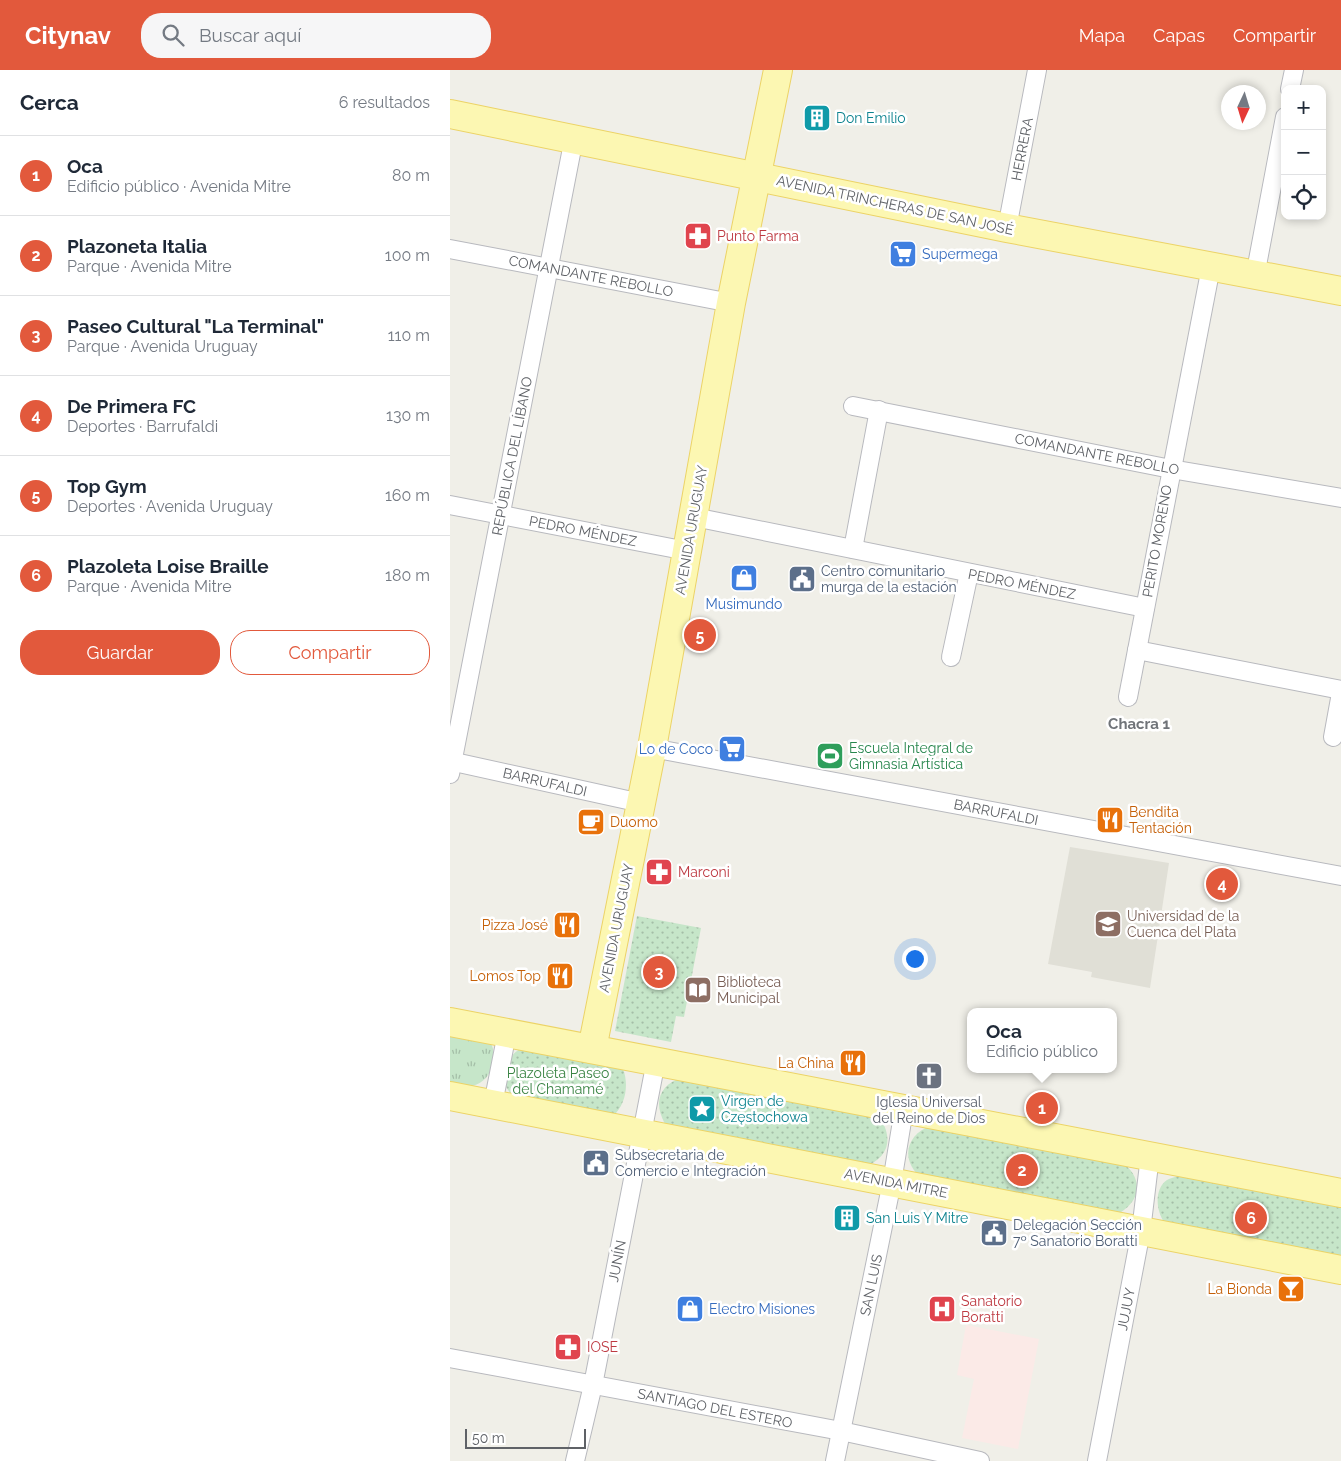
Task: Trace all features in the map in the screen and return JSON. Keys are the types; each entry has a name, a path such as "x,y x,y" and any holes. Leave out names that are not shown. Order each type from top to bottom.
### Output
{"main road":[{"name":"AVENIDA URUGUAY","path":"592,1049 652,748 731,303 778,70"},
{"name":"AVENIDA TRINCHERAS DE SAN JOSÉ","path":"450,114 1007,228 1341,291"},
{"path":"450,1022 1341,1193"},
{"name":"AVENIDA MITRE","path":"450,1096 1341,1270"}],"street":[{"name":"HERRERA","path":"1007,228 1037,70"},
{"path":"1291,85 1294,70"},
{"path":"1255,276 1283,130"},
{"name":"REPÚBLICA DEL LÍBANO","path":"451,765 574,138"},
{"name":"COMANDANTE REBOLLO","path":"450,249 731,303"},
{"name":"PERITO MORENO","path":"1128,697 1211,267"},
{"name":"COMANDANTE REBOLLO","path":"853,406 1171,469 1341,498"},
{"path":"853,549 879,410"},
{"name":"PEDRO MÉNDEZ","path":"450,505 687,551"},
{"name":"PEDRO MÉNDEZ","path":"694,517 1145,608"},
{"path":"952,658 969,573"},
{"path":"1137,650 1341,691 1333,737"},
{"name":"BARRUFALDI","path":"652,748 1341,876"},
{"name":"BARRUFALDI","path":"451,765 641,803"},
{"path":"493,1104 507,1033"},
{"name":"JUNÍN","path":"575,1461 593,1385 656,1061"},
{"name":"SAN LUIS","path":"835,1461 892,1182 904,1109"},
{"name":"JUJUY","path":"1097,1461 1141,1231 1150,1156"},
{"name":"SANTIAGO DEL ESTERO","path":"450,1358 841,1431 980,1461"}],"shaded area":[{"name":"Universidad de la Cuenca del Plata","path":"1070,847 1169,863 1150,988 1091,977 1092,972 1048,964"},
{"path":"966,1325 1039,1339 1018,1449 962,1438 974,1379 957,1375"}],"green space":[{"path":"637,916 701,928 684,1017 676,1016 671,1042 615,1031"},
{"name":"Plazoleta Paseo del Chamamé","path":"450,1026 484,1036 491,1044 494,1052 492,1068 483,1081 477,1085 467,1086 450,1082"},
{"name":"Plazoleta Paseo del Chamamé","path":"526,1047 623,1069 626,1088 621,1106 613,1116 518,1100 505,1085 511,1057"},
{"path":"683,1077 880,1118 887,1134 886,1147 879,1159 864,1167 665,1124 659,1108 660,1095 668,1085"},
{"path":"932,1125 1120,1161 1134,1175 1137,1191 1130,1205 1113,1216 922,1179 910,1164 909,1149 911,1141 916,1135"},
{"path":"1179,1176 1341,1206 1341,1262 1164,1222 1159,1212 1158,1194 1167,1180"}],"place":[{"name":"Don Emilio","path":"817,118"},
{"name":"Punto Farma","path":"698,236"},
{"name":"Supermega","path":"903,254"},
{"name":"Musimundo","path":"744,578"},
{"name":"Centro comunitario murga de la estación","path":"802,579"},
{"name":"Top Gym","path":"700,635"},
{"name":"Lo de Coco","path":"732,749"},
{"name":"Escuela Integral de Gimnasia Artística","path":"830,756"},
{"name":"Bendita Tentación","path":"1110,820"},
{"name":"Duomo","path":"591,822"},
{"name":"Marconi","path":"659,872"},
{"name":"De Primera FC","path":"1222,884"},
{"name":"Universidad de la Cuenca del Plata","path":"1108,924"},
{"name":"Pizza José","path":"567,925"},
{"name":"Paseo Cultural \"La Terminal\"","path":"659,972"},
{"name":"Lomos Top","path":"560,976"},
{"name":"Biblioteca Municipal","path":"698,990"},
{"name":"La China","path":"853,1063"},
{"name":"Iglesia Universal del Reino de Dios","path":"929,1076"},
{"name":"Oca","path":"1042,1108"},
{"name":"Virgen de Częstochowa","path":"702,1109"},
{"name":"Subsecretaria de Comercio e Integración","path":"596,1163"},
{"name":"Plazoneta Italia","path":"1022,1170"},
{"name":"San Luis Y Mitre","path":"847,1218"},
{"name":"Plazoleta Loise Braille","path":"1251,1218"},
{"name":"Delegación Sección 7º Sanatorio Boratti","path":"994,1233"},
{"name":"La Bionda","path":"1291,1289"},
{"name":"Electro Misiones","path":"690,1309"},
{"name":"Sanatorio Boratti","path":"942,1309"},
{"name":"IOSE","path":"568,1347"}],"district":[{"name":"Chacra 1","path":"1139,724"}]}
